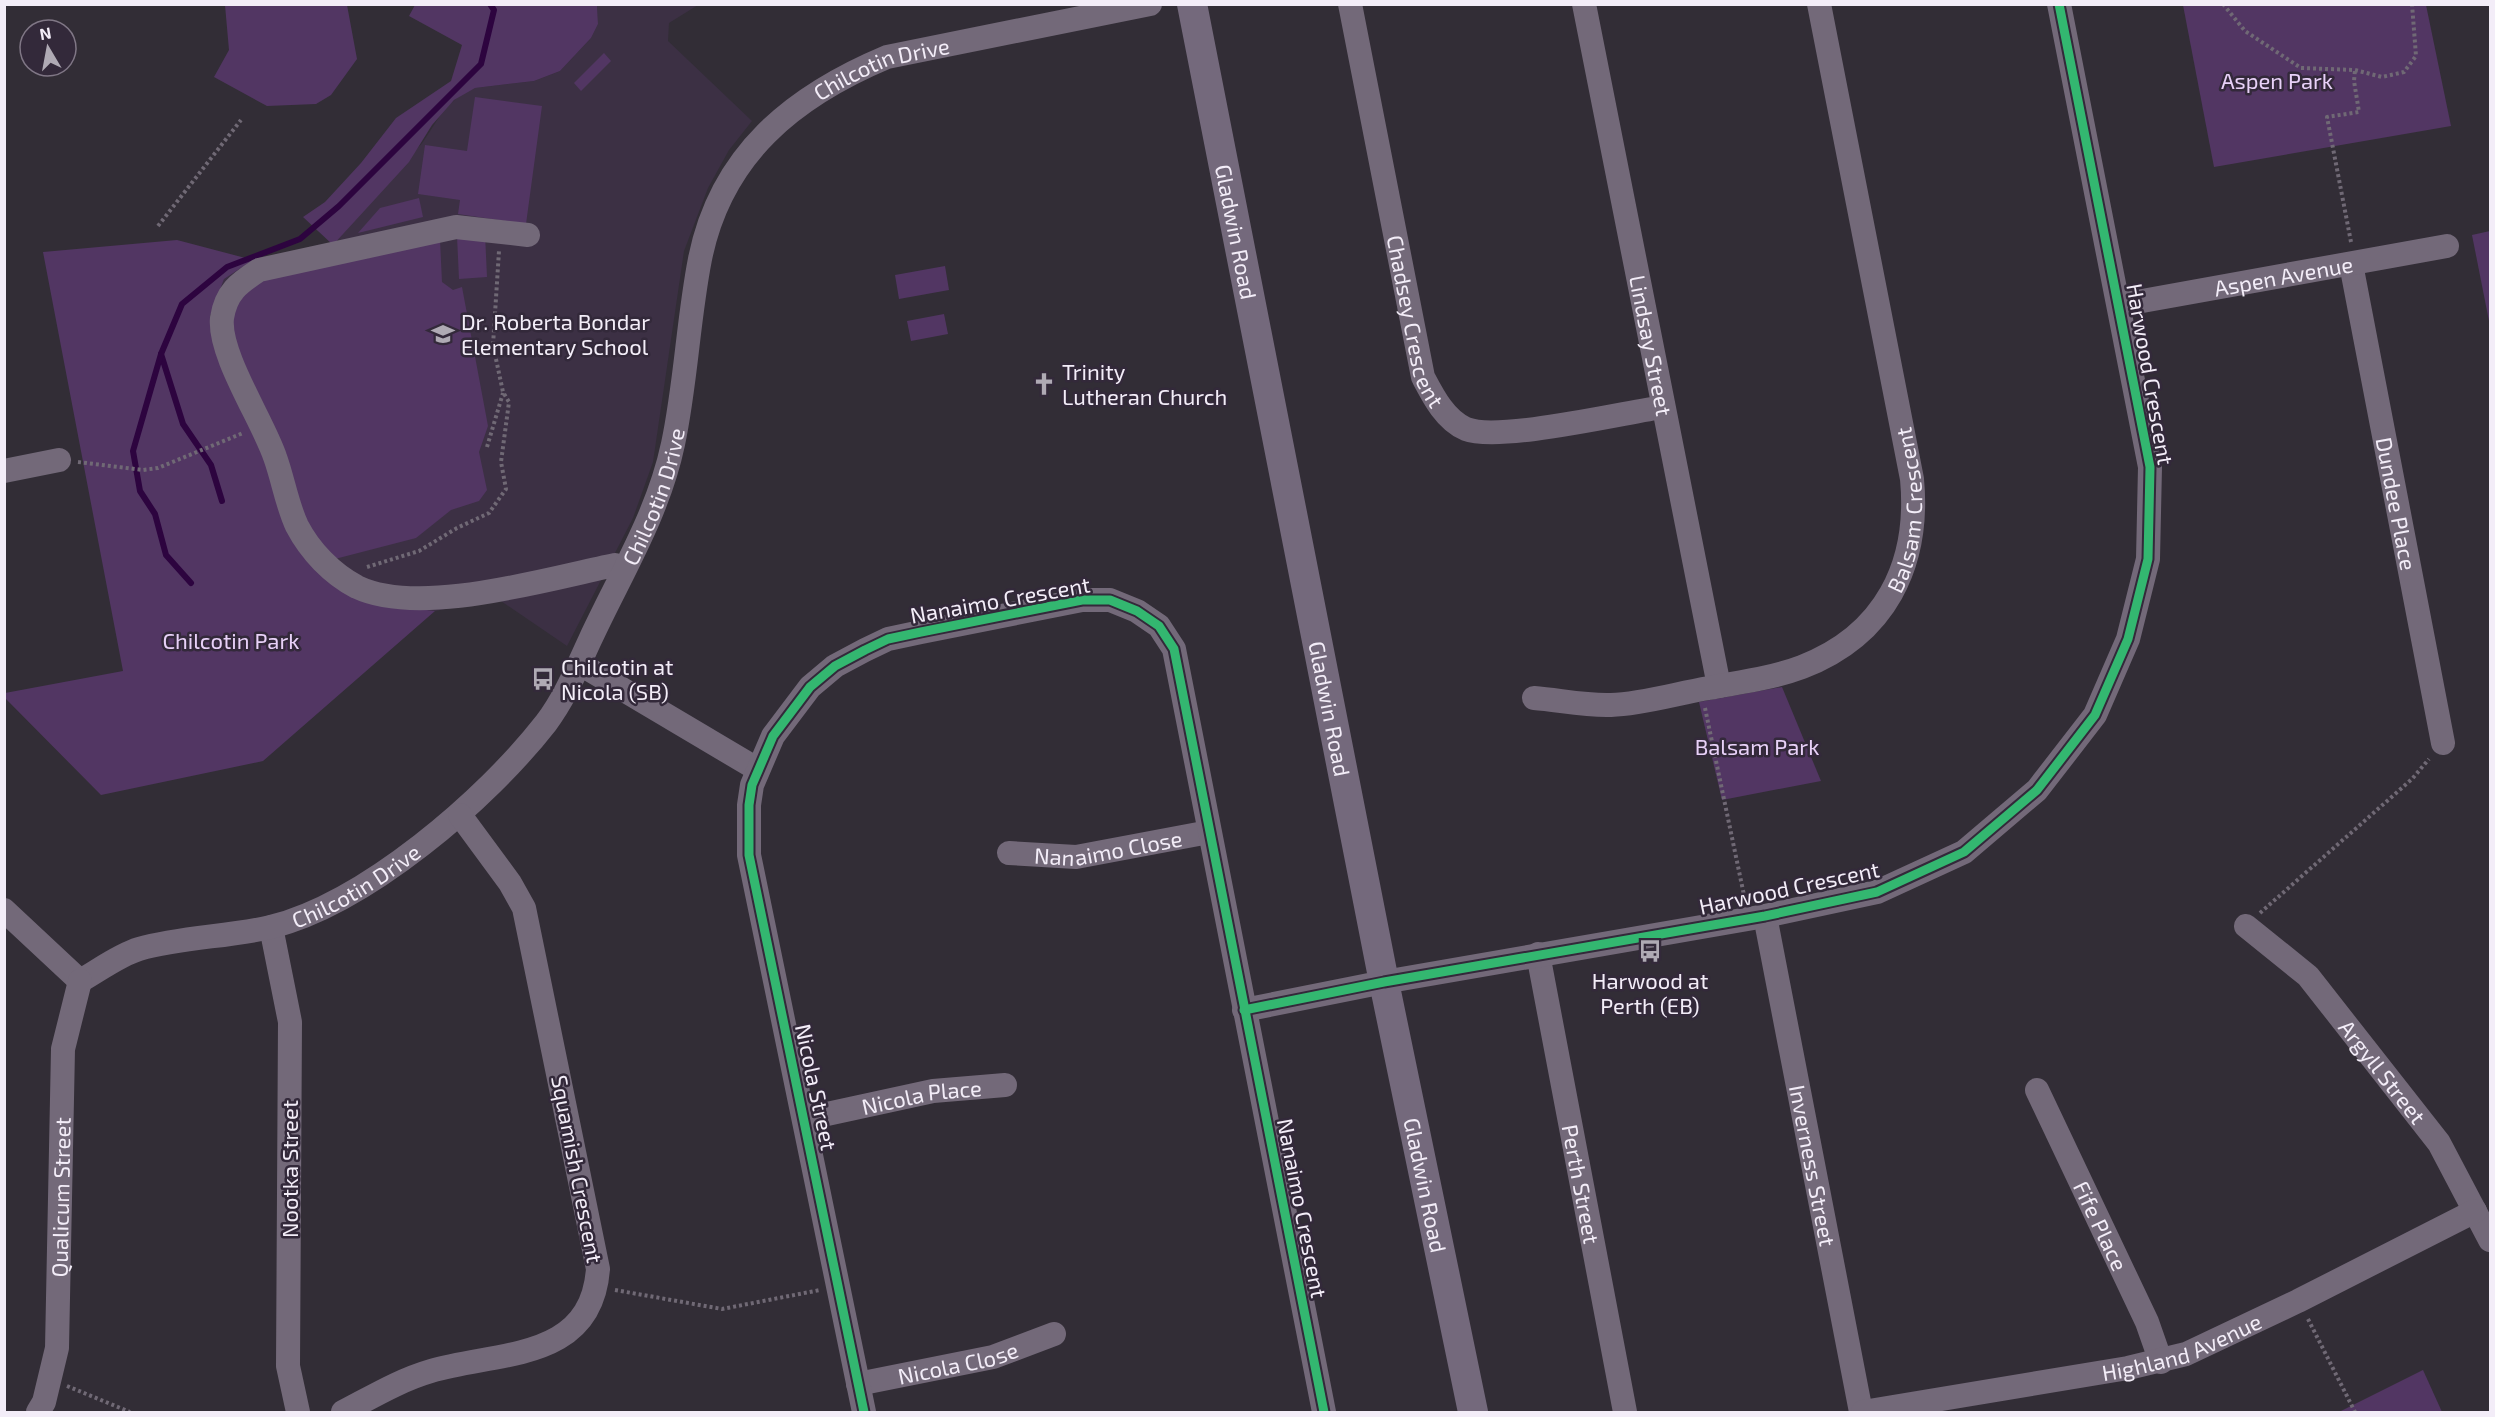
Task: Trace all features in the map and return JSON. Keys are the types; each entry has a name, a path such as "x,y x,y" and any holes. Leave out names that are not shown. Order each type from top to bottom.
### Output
{"main road":[{"name":"Gladwin Road","path":"1192,4 1384,982 1473,1413"}],"street":[{"name":"Chilcotin Drive","path":"80,981 136,950 271,927 346,898 460,815 548,720 580,664 626,571 658,496 674,441 700,256 720,203 738,168 757,142 782,116 815,92 848,73 887,57 1150,4"},
{"name":"Chadsey Crescent","path":"1350,4 1424,377 1438,406 1466,429 1497,434 1663,407"},
{"name":"Lindsay Street","path":"1584,4 1663,407 1710,688"},
{"name":"Balsam Crescent","path":"1534,698 1611,705 1769,677 1802,667 1833,652 1877,616 1891,596 1902,571 1913,530 1914,508 1911,479 1819,4"},
{"name":"Harwood Crescent","path":"1384,982 1757,917 1876,892 1964,852 2037,790 2095,716 2128,639 2148,559 2150,467 2120,305 2059,4"},
{"path":"528,235 456,227 259,270 233,288 222,319 228,352 274,455 297,526 323,564 357,587 393,598 436,599 615,565"},
{"name":"Aspen Avenue","path":"2120,305 2447,246"},
{"name":"Dundee Place","path":"2353,263 2443,743"},
{"path":"4,471 59,460"},
{"name":"Nanaimo Crescent","path":"757,769 773,736 810,687 836,666 888,639 1082,600 1110,600 1137,611 1159,626 1174,649 1324,1413"},
{"path":"580,664 757,769"},
{"name":"Nicola Street","path":"757,769 749,805 749,855 864,1413"},
{"name":"Squamish Crescent","path":"343,1413 391,1386 428,1372 554,1342 575,1328 589,1310 597,1288 598,1269 524,908 510,883 460,815"},
{"name":"Nanaimo Close","path":"1009,853 1076,857 1209,832"},
{"path":"4,910 80,981"},
{"name":"Inverness Street","path":"1757,917 1862,1413"},
{"name":"Argyll Street","path":"2246,926 2307,976 2439,1143 2490,1240"},
{"name":"Nootka Street","path":"271,927 290,1022 288,1366 298,1413"},
{"name":"Perth Street","path":"1538,954 1625,1413"},
{"name":"Qualicum Street","path":"38,1413 44,1402 57,1348 63,1049 80,981"},
{"path":"1244,1010 1384,982"},
{"name":"Nicola Place","path":"804,1119 933,1091 1005,1085"},
{"name":"Fife Place","path":"2037,1090 2147,1322 2161,1362"},
{"name":"Highland Avenue","path":"1862,1413 2161,1362 2202,1348 2475,1211"},
{"name":"Nicola Close","path":"858,1384 993,1357 1054,1334"}],"path":[{"path":"2223,4 2245,31 2301,68 2355,70 2382,77 2404,72 2416,56 2412,4"},
{"path":"2353,263 2327,117 2359,112 2354,81 2355,70"},
{"path":"158,226 240,120"},
{"path":"357,587 366,567 419,551 457,528 489,513 506,489 501,462 509,402 503,392 493,345 500,232"},
{"path":"487,447 503,392"},
{"path":"59,460 143,470 158,468 214,443 262,428"},
{"path":"1710,688 1757,917"},
{"path":"2246,926 2279,893 2412,779 2443,743"},
{"path":"597,1288 722,1309 838,1286"},
{"path":"2298,1301 2355,1413"},
{"path":"50,1379 130,1413"}],"shaded area":[{"name":"Dr. Roberta Bondar Elementary School","path":"597,5 698,5 669,23 668,41 752,121 729,150 708,188 684,251 653,462 633,518 567,646 498,599 435,611 394,606 355,594 217,352 210,316 224,278 253,260 333,245 423,142 445,108 463,93 475,88 534,81 560,71 591,38 598,24"}],"green space":[{"path":"225,5 347,5 357,59 331,95 316,104 267,106 214,77 229,50"},
{"path":"415,5 597,5 598,24 591,38 560,71 534,81 475,88 454,100 432,125 409,162 333,245 303,217 325,202 361,163 396,118 451,81 462,45 409,16"},
{"name":"Aspen Park","path":"2183,5 2426,5 2451,126 2214,167"},
{"path":"604,53 611,61 581,91 574,83"},
{"path":"475,97 542,106 526,224 458,214 460,200 418,194 425,145 467,151"},
{"path":"419,198 423,217 358,233 380,208"},
{"path":"2490,231 2490,326 2472,235"},
{"path":"485,234 487,277 459,279 457,236"},
{"name":"Chilcotin Park","path":"177,240 253,260 224,279 210,316 217,352 264,455 287,530 394,606 435,611 263,761 101,795 5,698 5,693 123,671 43,252"},
{"path":"440,240 442,282 453,290 462,287 488,426 479,452 487,490 479,501 451,510 416,538 331,560 304,523 237,348 231,317 241,291 263,279"},
{"path":"945,266 949,290 899,299 895,275"},
{"path":"944,314 948,334 911,341 907,321"},
{"name":"Balsam Park","path":"1782,687 1821,781 1722,800 1699,702"},
{"path":"2423,1370 2442,1412 2339,1412"}],"waterway":[{"path":"191,583 166,555 155,514 140,491 133,451 161,354 182,304 227,267 300,239 339,206 481,64 494,10 490,4"},
{"path":"161,354 183,424 211,465 222,501"}],"cycle path":[{"path":"1244,1010 1384,982 1765,916 1877,892 1964,852 2037,790 2095,715 2128,639 2148,559 2150,467 2059,4"},
{"path":"864,1412 749,855 749,805 752,785 773,736 810,687 835,666 888,639 1082,600 1110,600 1137,611 1159,626 1174,649 1324,1412"}],"place":[{"name":"Dr. Roberta Bondar Elementary School","path":"443,334"},
{"name":"Trinity Lutheran Church","path":"1044,384"},
{"name":"Chilcotin at Nicola (SB)","path":"543,679"},
{"name":"Harwood at Perth (EB)","path":"1650,951"}]}
